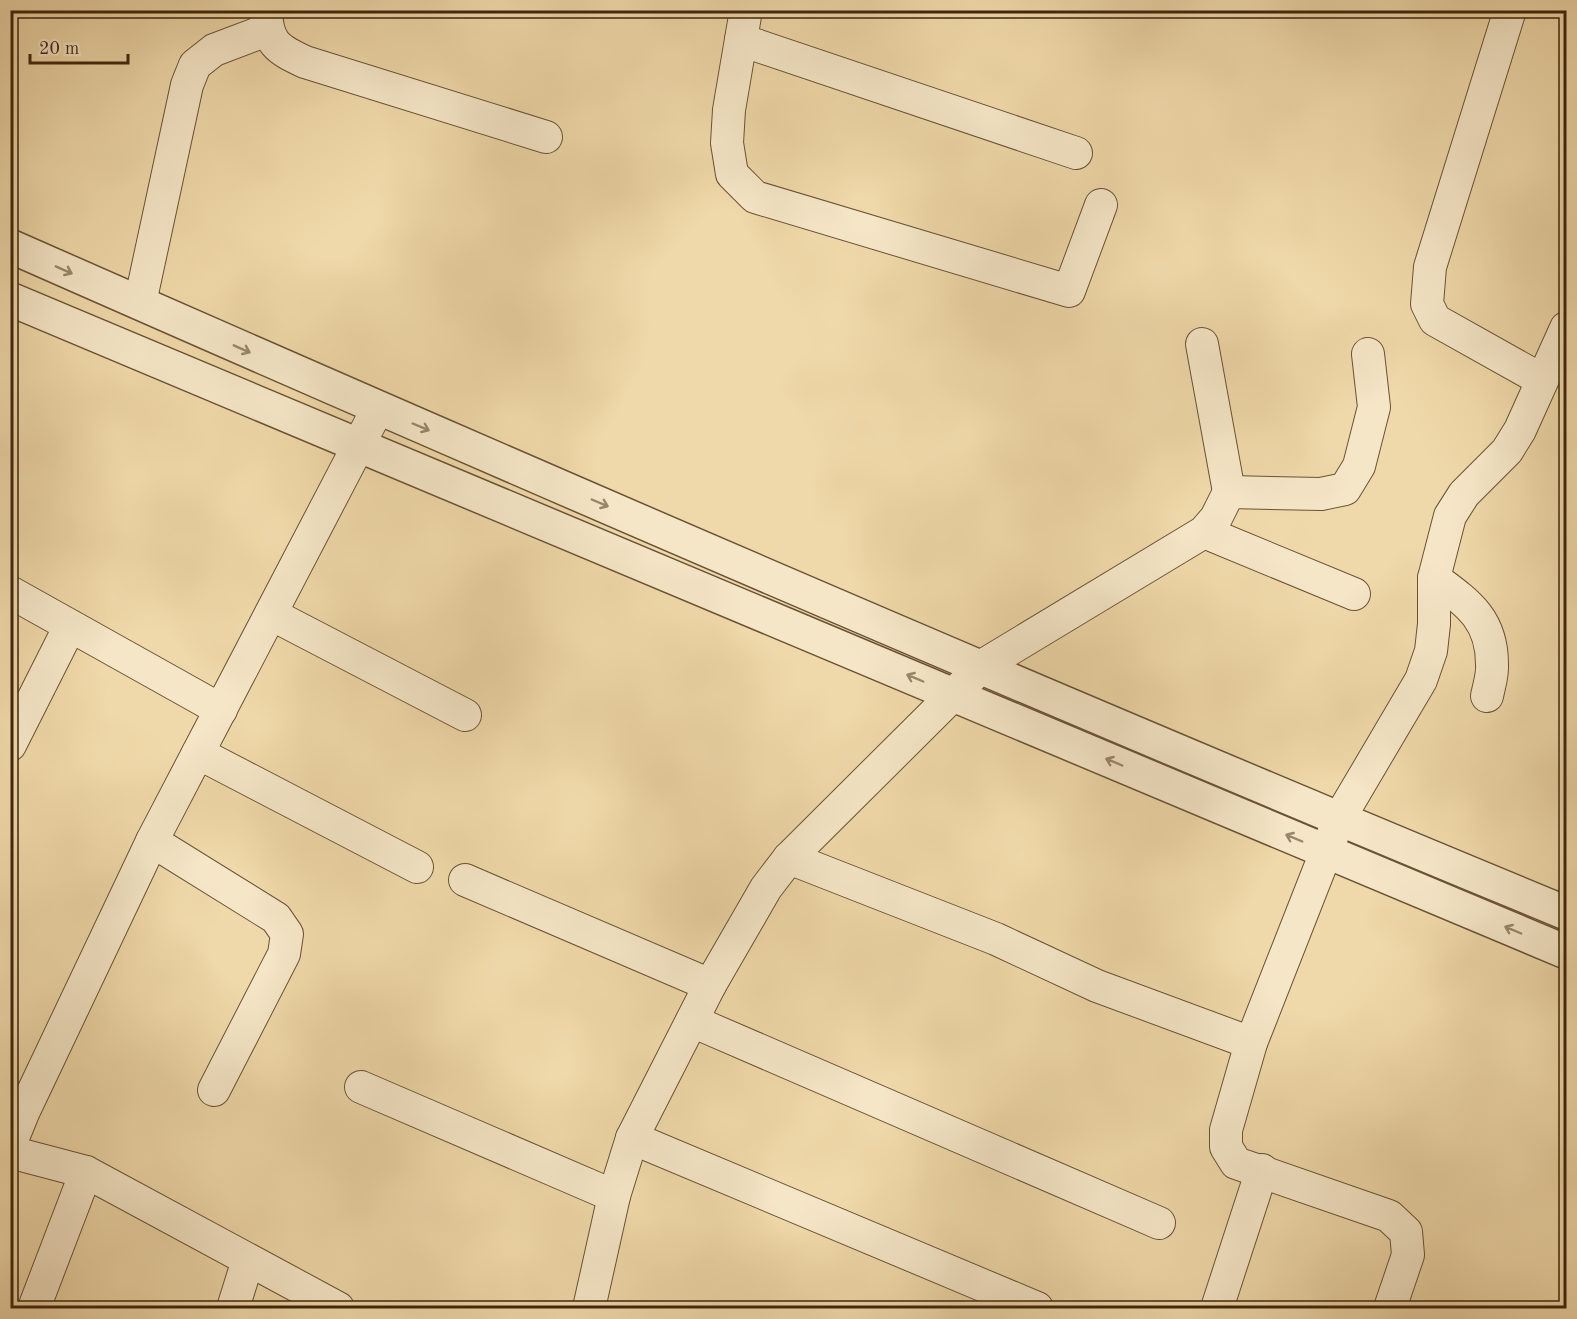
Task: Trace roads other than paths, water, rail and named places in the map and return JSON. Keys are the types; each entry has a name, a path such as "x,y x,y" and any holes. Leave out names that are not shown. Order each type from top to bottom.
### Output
{"street":[{"path":"1510,10 1430,267 1427,303 1435,320 1542,380"},
{"path":"140,303 187,86 195,66 214,50 266,20 280,50 305,62 546,137"},
{"path":"1076,153 743,25 729,110 727,143 732,174 755,197 1069,291 1101,205"},
{"path":"10,246 378,408 1340,819 1566,913"},
{"path":"10,299 1566,952"},
{"path":"1390,1308 1408,1255 1406,1232 1389,1216 1262,1170 1236,1163 1226,1147 1226,1130 1251,1043 1340,819 1421,680 1431,651 1434,578 1450,516 1464,494 1507,452 1520,430 1566,328"},
{"path":"590,1308 614,1196 632,1138 710,985 766,888 789,858 982,666 1204,532 1216,518 1229,492 1202,344"},
{"path":"1229,492 1321,494 1345,489 1359,466 1374,407 1368,354"},
{"path":"10,1145 152,841 378,408"},
{"path":"1204,532 1354,594"},
{"path":"1434,578 1478,614 1488,636 1492,664 1487,696"},
{"path":"10,592 221,710"},
{"path":"271,614 465,715"},
{"path":"10,745 70,626"},
{"path":"198,753 417,867"},
{"path":"152,841 276,918 287,934 284,954 214,1090"},
{"path":"789,858 996,939 1097,986 1251,1043"},
{"path":"465,880 710,985"},
{"path":"692,1021 1159,1223"},
{"path":"361,1087 614,1196"},
{"path":"632,1138 1037,1308"},
{"path":"10,1152 87,1172 338,1308"},
{"path":"1216,1308 1262,1170"},
{"path":"34,1308 87,1172"},
{"path":"233,1308 248,1260"}]}
